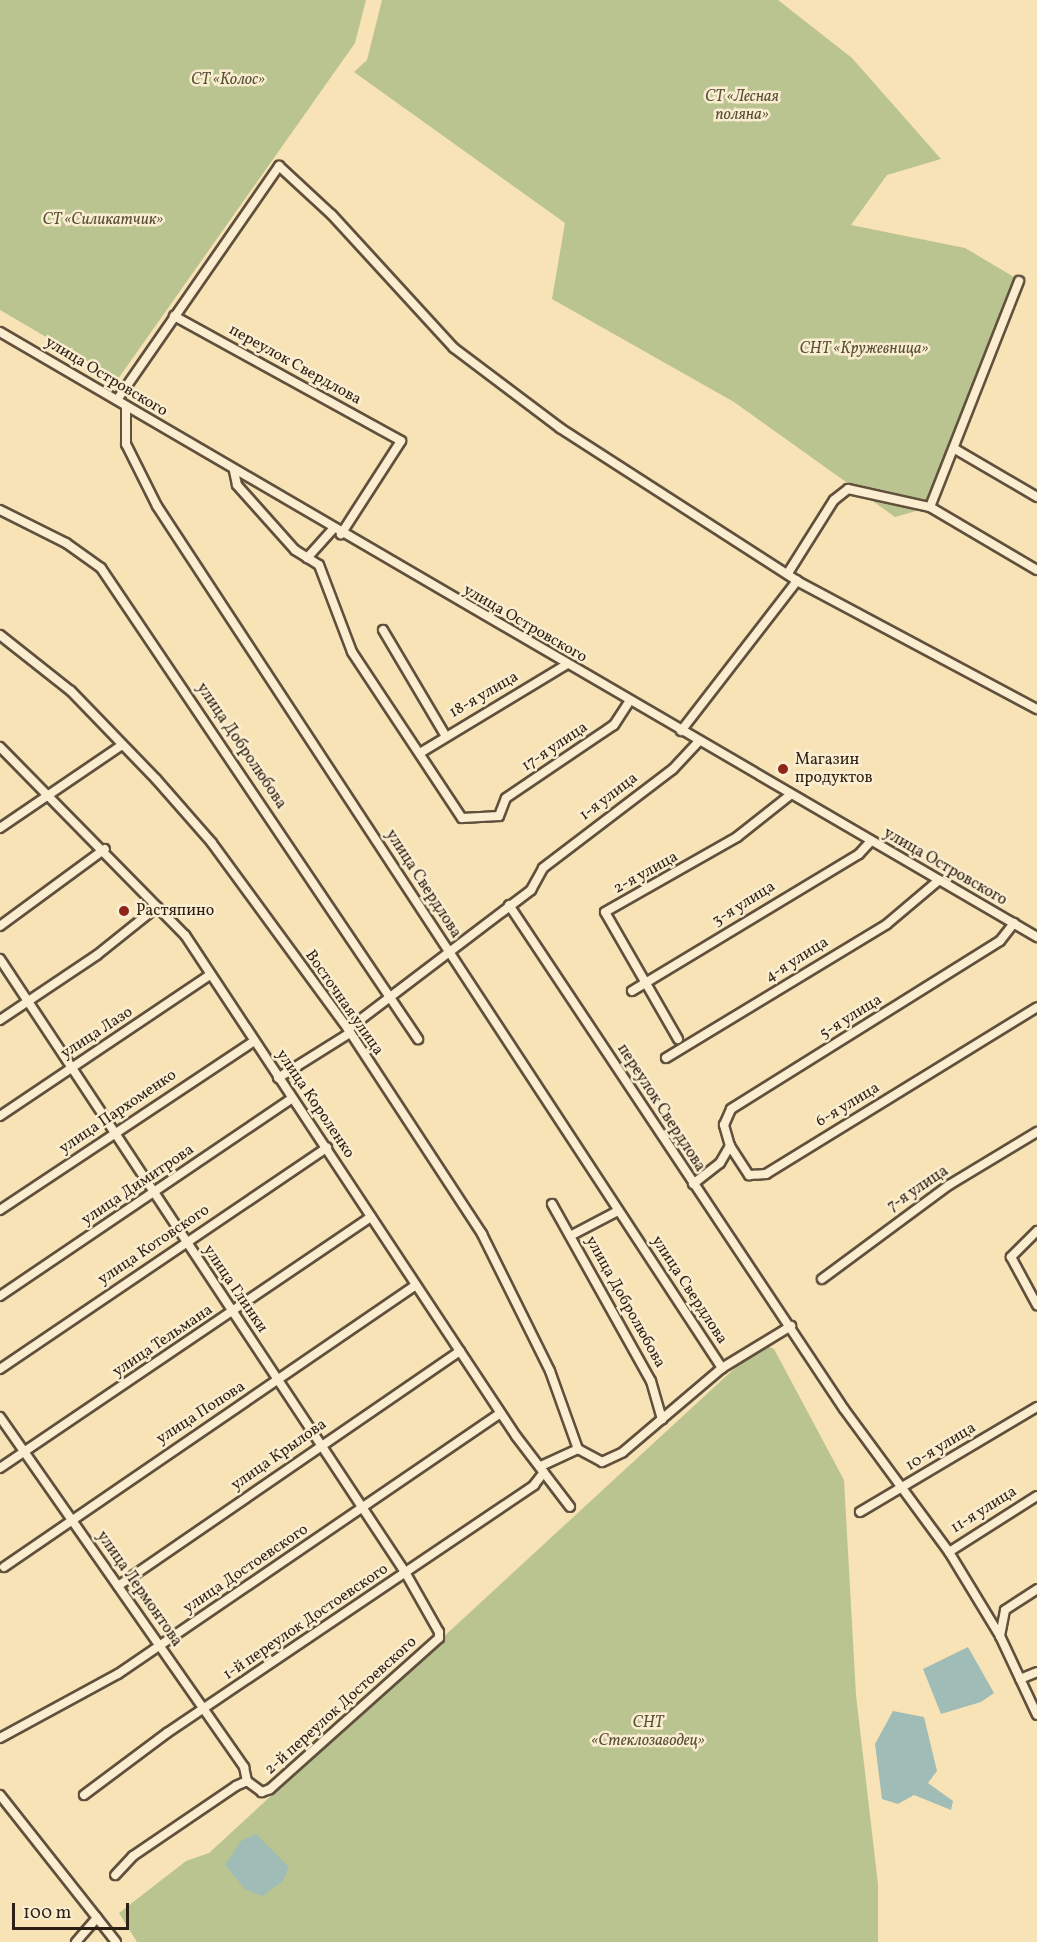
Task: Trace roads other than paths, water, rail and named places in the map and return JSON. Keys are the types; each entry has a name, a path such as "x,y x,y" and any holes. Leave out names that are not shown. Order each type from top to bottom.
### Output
{"street":[{"path":"117,400 279,165 332,215 454,348 626,474 788,573 797,581 1037,709"},
{"path":"930,507 955,449 1019,280"},
{"name":"переулок Свердлова","path":"174,316 402,441 337,531"},
{"name":"улица Островского","path":"0,332 629,702 1037,937"},
{"name":"улица Свердлова","path":"126,406 126,444 157,507 722,1368"},
{"path":"955,449 1037,497"},
{"path":"234,471 237,485 307,558 319,565 330,586 352,652 420,753"},
{"path":"788,573 834,500 848,489 930,507 1037,570"},
{"name":"улица Добролюбова","path":"0,510 66,543 101,568 418,1039"},
{"path":"307,558 337,531"},
{"path":"681,731 797,581"},
{"path":"383,630 445,735"},
{"name":"Восточная улица","path":"0,635 56,678 122,745 212,843 349,1031 487,1244 550,1371 578,1449"},
{"name":"18-я улица","path":"420,753 445,735 566,665"},
{"name":"17-я улица","path":"420,753 462,818 499,816 506,798 614,725 629,702"},
{"name":"1-я улица","path":"278,1078 349,1031 448,950 531,890 537,875 673,769 699,741"},
{"path":"0,828 122,745"},
{"name":"улица Короленко","path":"0,747 51,794 185,934 501,1413 570,1507"},
{"name":"2-я улица","path":"678,1039 605,912 737,837 790,795"},
{"name":"3-я улица","path":"632,991 859,854 871,841"},
{"path":"0,926 105,849"},
{"name":"4-я улица","path":"666,1058 886,924 939,880"},
{"name":"переулок Свердлова","path":"509,905 693,1184 791,1326 844,1409 906,1486 1000,1636 1037,1715"},
{"path":"0,1020 157,907"},
{"name":"5-я улица","path":"730,1146 724,1125 731,1109 1000,941 1014,923"},
{"name":"улица Глинки","path":"0,959 29,1000 360,1509 405,1572 439,1638"},
{"name":"улица Лазо","path":"0,1116 210,975"},
{"name":"6-я улица","path":"730,1146 745,1171 761,1176 1037,1007"},
{"name":"улица Пархоменко","path":"0,1210 254,1041"},
{"name":"улица Димитрова","path":"0,1296 292,1098"},
{"name":"7-я улица","path":"822,1279 950,1185 1037,1132"},
{"path":"693,1184 720,1163 730,1146"},
{"name":"улица Котовского","path":"0,1369 185,1240 327,1148"},
{"name":"улица Добролюбова","path":"552,1204 572,1235 651,1381 662,1419"},
{"path":"572,1235 618,1211"},
{"name":"улица Тельмана","path":"0,1468 26,1454 371,1217"},
{"path":"1037,1231 1013,1252 1012,1267 1037,1305"},
{"name":"улица Попова","path":"4,1567 416,1284"},
{"path":"578,1449 602,1462 662,1419 722,1368 791,1326"},
{"name":"улица Крылова","path":"118,1586 319,1445 460,1351"},
{"name":"10-я улица","path":"860,1512 1037,1407"},
{"name":"улица Достоевского","path":"0,1738 93,1689 160,1646 501,1413"},
{"name":"улица Лермонтова","path":"0,1417 244,1767 247,1780"},
{"name":"1-й переулок Достоевского","path":"84,1796 204,1709 534,1485 542,1469 578,1449"},
{"name":"11-я улица","path":"949,1552 1037,1496"},
{"path":"1000,1636 1005,1610 1037,1589"},
{"name":"2-й переулок Достоевского","path":"115,1875 133,1856 247,1780 262,1792 270,1789 439,1638"},
{"path":"1020,1679 1037,1672"},
{"path":"0,1795 116,1942"},
{"path":"76,1942 97,1918"}],"water":[{"path":"968,1647 994,1693 981,1702 941,1714 923,1669"},
{"path":"893,1711 924,1717 937,1771 928,1783 953,1801 951,1810 914,1795 898,1804 882,1799 875,1744"},
{"path":"256,1834 289,1867 283,1881 262,1896 245,1889 225,1865 241,1841"}],"place":[{"name":"Магазин продуктов","path":"783,769"},
{"name":"Растяпино","path":"124,911"}],"park label":[{"name":"СТ «Колос»","path":"228,80"},
{"name":"СТ «Лесная поляна»","path":"742,106"},
{"name":"СТ «Силикатчик»","path":"103,220"},
{"name":"СНТ «Кружевница»","path":"864,349"},
{"name":"СНТ «Стеклозаводец»","path":"648,1732"}]}
